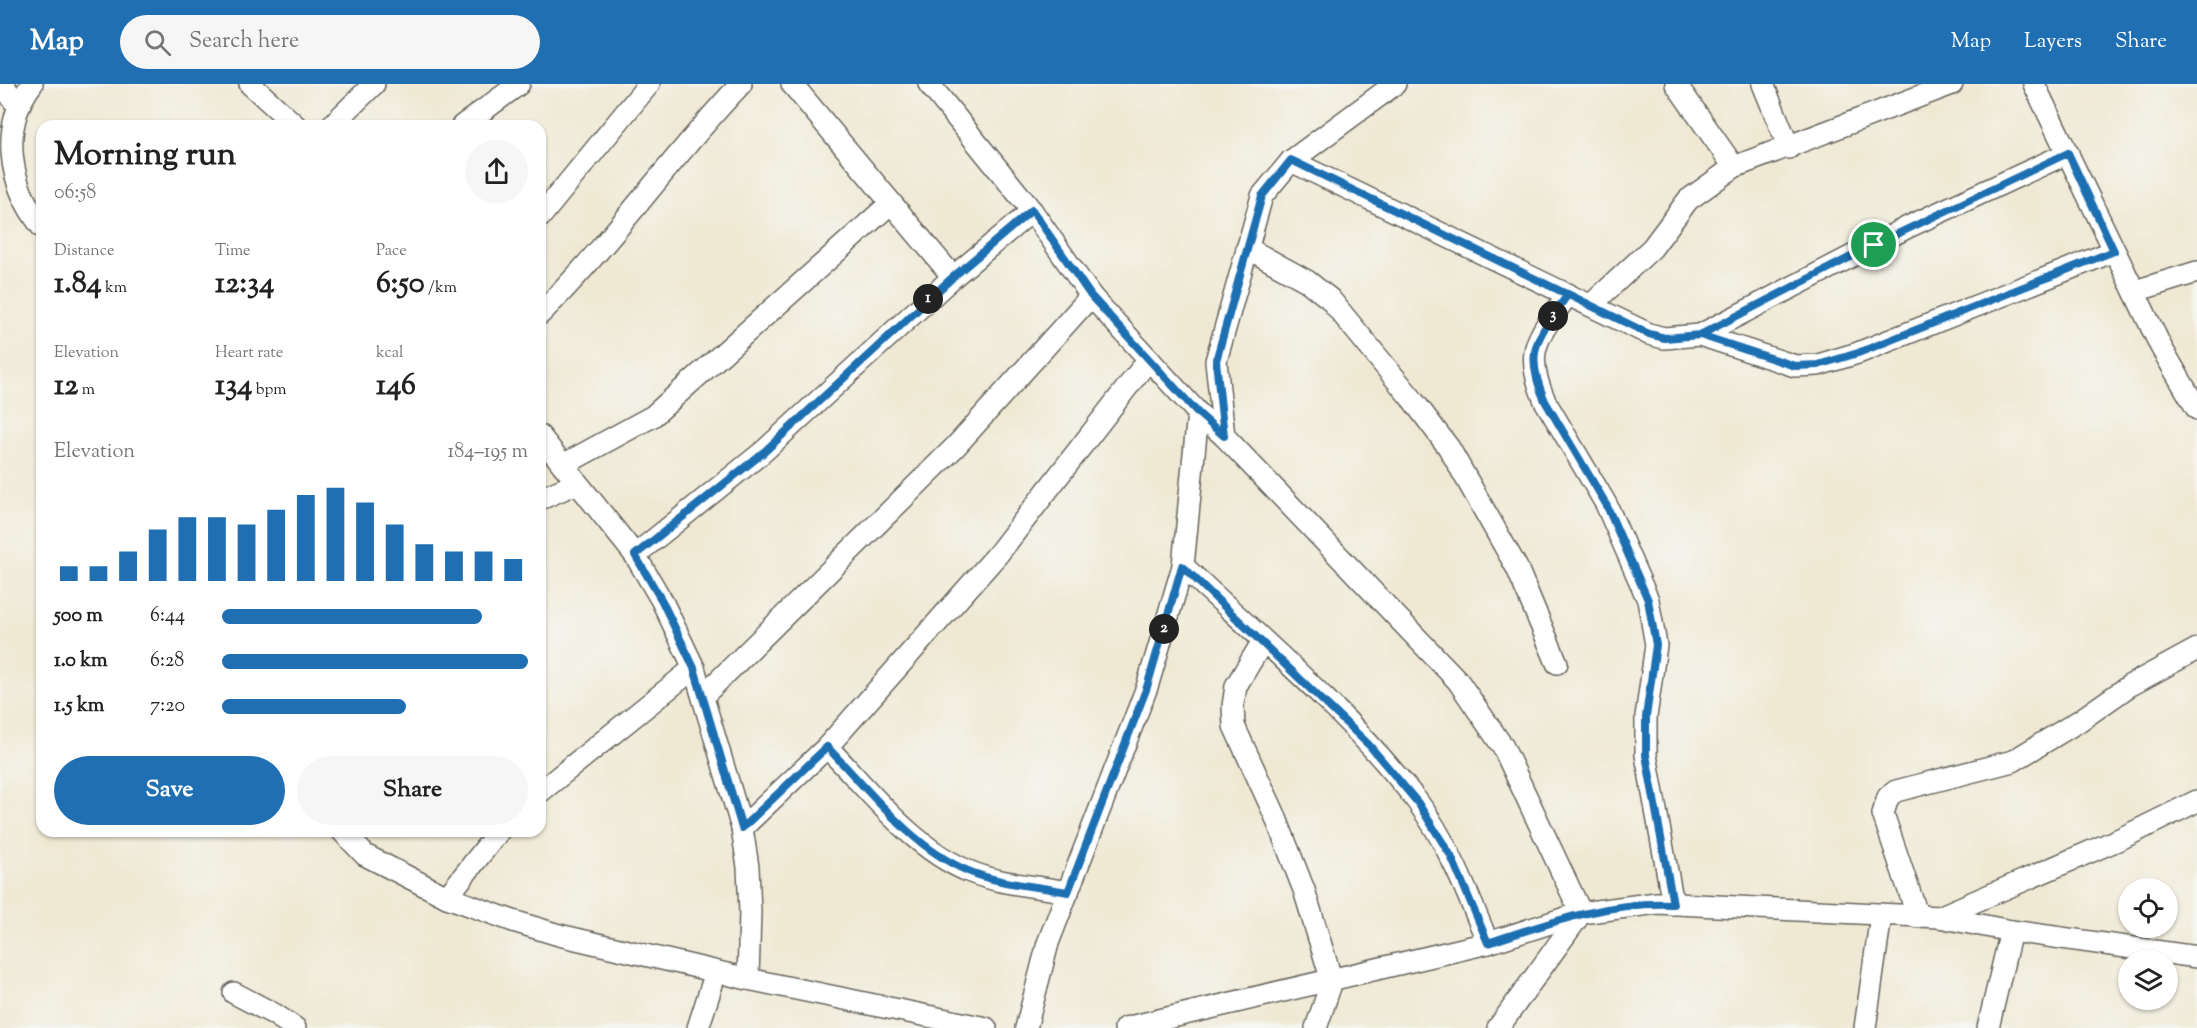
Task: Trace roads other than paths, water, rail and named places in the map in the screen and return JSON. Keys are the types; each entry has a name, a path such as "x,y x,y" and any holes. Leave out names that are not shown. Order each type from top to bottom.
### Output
{"street":[{"path":"32,84 9,92 8,110 3,130 6,170 18,195 36,220"},
{"path":"250,84 289,120"},
{"path":"337,120 374,84"},
{"path":"470,120 519,84"},
{"path":"546,210 649,84"},
{"path":"792,84 953,277"},
{"path":"929,84 1032,210 1091,296 1198,413 1224,436 1458,681 1503,747 1581,913"},
{"path":"1224,436 1216,361 1262,196 1291,160 1395,84"},
{"path":"1676,84 1734,167"},
{"path":"1764,84 1789,148"},
{"path":"1591,305 1652,248 1688,200 1734,167 1789,148 1952,84"},
{"path":"2034,84 2162,347 2197,409"},
{"path":"546,308 574,279 737,85"},
{"path":"1291,160 1649,334 1665,338 1700,335 1908,227 2068,153"},
{"path":"562,465 653,416 891,202"},
{"path":"635,555 764,452 953,277 1032,210"},
{"path":"1247,248 1307,281 1330,299 1449,448 1517,568 1557,663"},
{"path":"1700,335 1795,366 1818,365 1858,353 2114,251"},
{"path":"2134,291 2197,272"},
{"path":"1568,294 1539,336 1533,354 1533,364 1537,384 1545,401 1606,504 1648,600 1656,645 1646,717 1646,755 1673,904"},
{"path":"704,695 956,446 1091,296"},
{"path":"742,828 827,747 998,554 1149,359"},
{"path":"1026,1028 1048,943 1147,687 1182,566 1198,413"},
{"path":"546,444 635,555 662,601 694,668 704,695 742,828 750,912 748,979"},
{"path":"546,496 577,483"},
{"path":"1182,566 1263,641 1369,745 1418,803 1451,856 1488,943"},
{"path":"1263,641 1236,686 1233,706 1234,726 1274,813 1300,879 1332,981 1316,1028"},
{"path":"1928,917 1883,814 1888,797 1896,791 2013,761 2079,721 2128,686 2197,649"},
{"path":"546,787 694,668"},
{"path":"827,747 910,832 950,863 998,879 1068,892"},
{"path":"1928,917 2122,838 2197,801"},
{"path":"348,837 365,855 447,897 559,935 748,979 986,1028"},
{"path":"447,897 494,837"},
{"path":"1125,1028 1488,943 1581,913 1657,903 1928,917 2197,957"},
{"path":"1498,1028 1581,913"},
{"path":"1865,1028 1881,915"},
{"path":"1988,1028 2011,931"},
{"path":"698,1028 716,972"},
{"path":"234,993 295,1028"}]}
